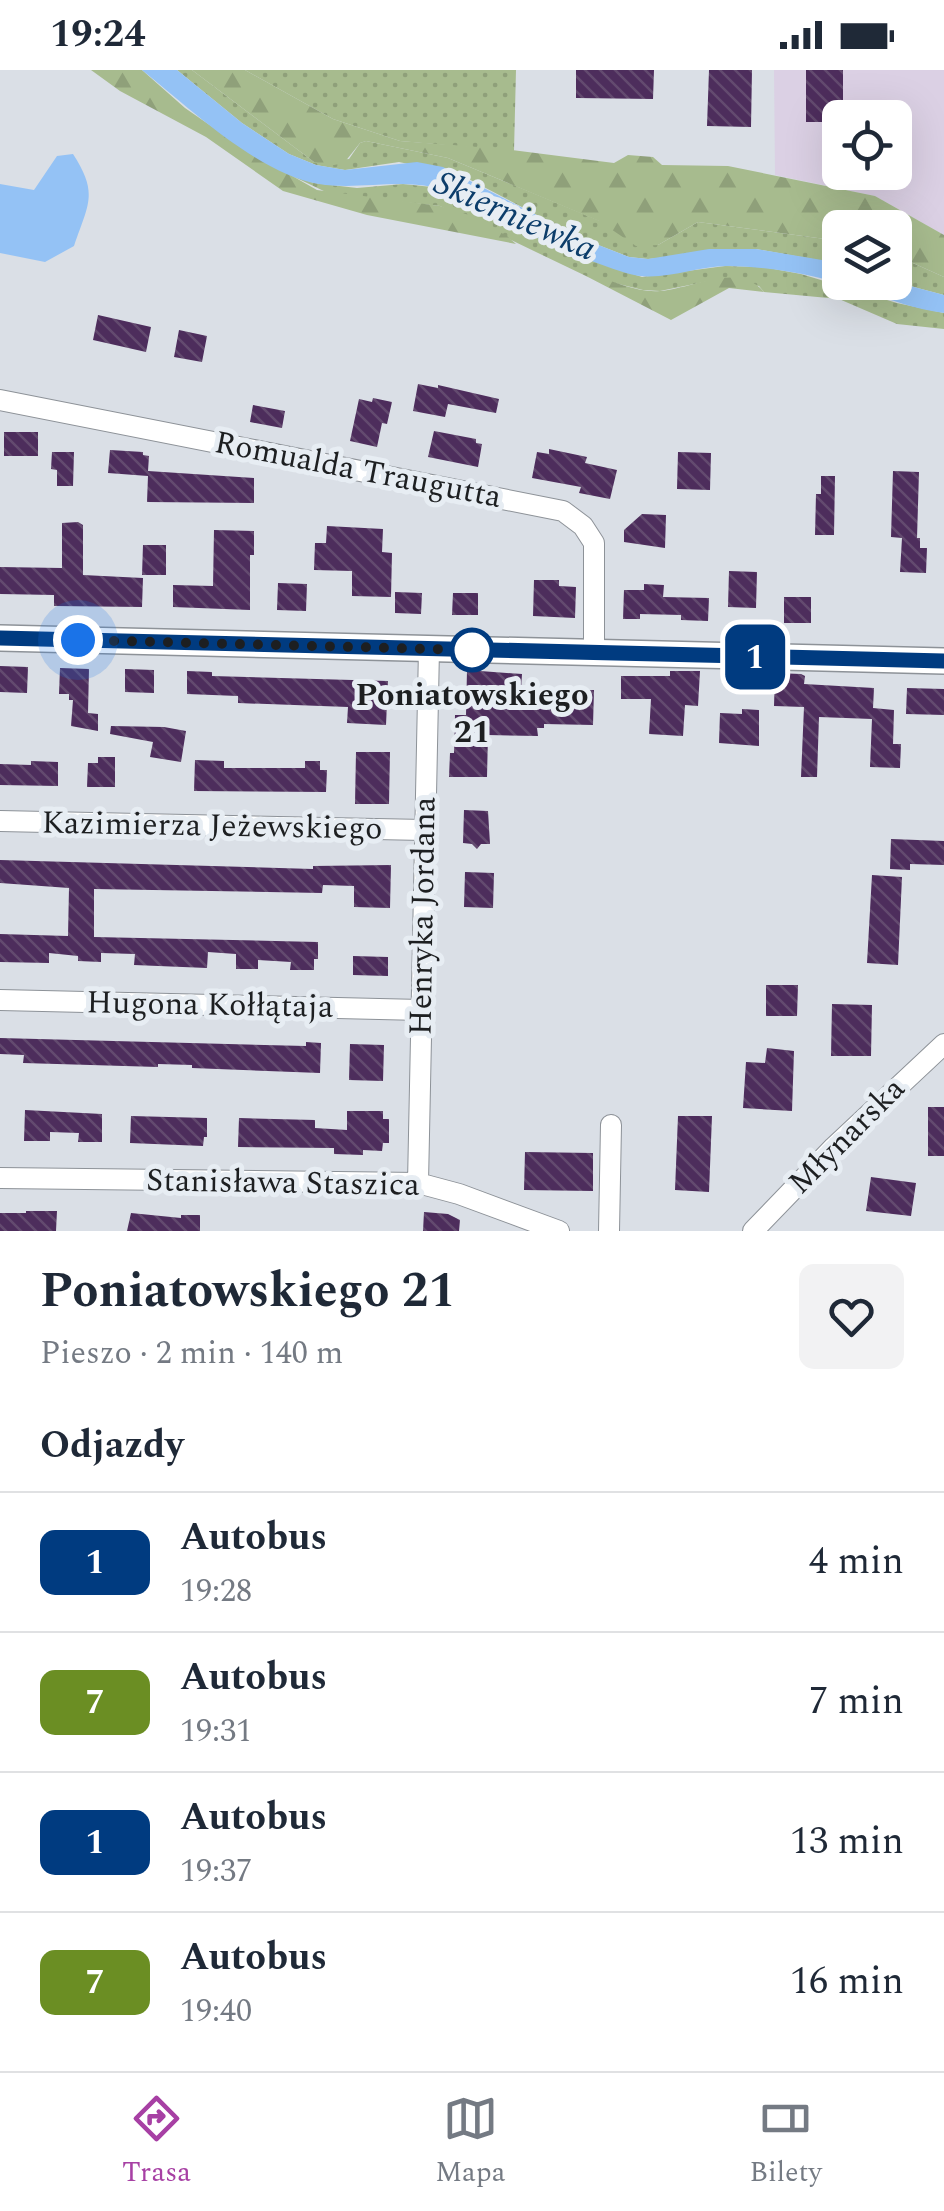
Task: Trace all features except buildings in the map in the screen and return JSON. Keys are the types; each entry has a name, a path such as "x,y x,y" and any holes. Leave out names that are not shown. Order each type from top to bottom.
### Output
{"street":[{"name":"Romualda Traugutta","path":"0,400 563,511 583,526 594,543 594,653"},
{"path":"0,638 944,661"},
{"name":"Henryka Jordana","path":"418,1183 429,649"},
{"name":"Kazimierza Jeżewskiego","path":"0,822 424,830"},
{"name":"Hugona Kołłątaja","path":"0,1000 421,1010"},
{"name":"Młynarska","path":"752,1231 848,1133 944,1044"},
{"path":"609,1231 611,1125"},
{"name":"Stanisława Staszica","path":"0,1178 418,1183 559,1231"}],"shaded area":[{"path":"774,70 944,70 944,235 912,217 912,210 900,210 875,196 846,190 912,190 912,100 822,100 822,185 775,175"}],"green space":[{"path":"91,70 142,70 185,108 243,148 317,190 440,206 469,215 516,244 367,215 283,191 206,137 120,91"},
{"path":"177,70 192,70 314,162 349,159 366,141 448,158 658,245 698,222 822,239 822,261 756,249 648,259 629,257 583,239 461,175 399,162 345,170 316,165 289,154 242,123"},
{"path":"192,70 245,70 333,119 400,141 614,163 628,155 653,157 662,165 728,166 822,185 822,190 875,196 900,210 822,210 822,239 698,222 658,245 636,246 599,221 448,158 366,141 344,163 329,166 314,162"},
{"path":"245,70 516,70 514,151 400,141 333,119"},
{"path":"282,171 314,183 357,188 403,184 432,187 573,254 642,277 725,266 763,267 822,280 822,297 764,292 759,286 714,280 660,291 643,290 586,276 440,206 330,194"},
{"path":"912,217 944,235 944,277 912,263"},
{"path":"912,263 944,277 944,295 912,287"},
{"path":"586,276 652,291 742,278 764,292 729,288 671,320"},
{"path":"841,300 887,300 944,313 944,329 897,324"}],"water":[{"name":"Skierniewka","path":"142,70 177,70 242,123 289,154 316,165 345,170 417,162 443,167 583,239 629,257 648,259 709,249 756,249 822,260 822,279 730,266 639,276 569,252 432,187 333,186 296,178 249,154"},
{"path":"73,154 86,179 89,199 74,246 45,262 0,253 0,184 34,190 57,156"},
{"path":"912,287 944,295 944,313 891,300 912,300"}],"bus line":[{"name":"1","path":"0,638 944,661"}],"place":[{"name":"Poniatowskiego 21","path":"472,650"}],"route":[{"path":"78,640 472,650"}]}
